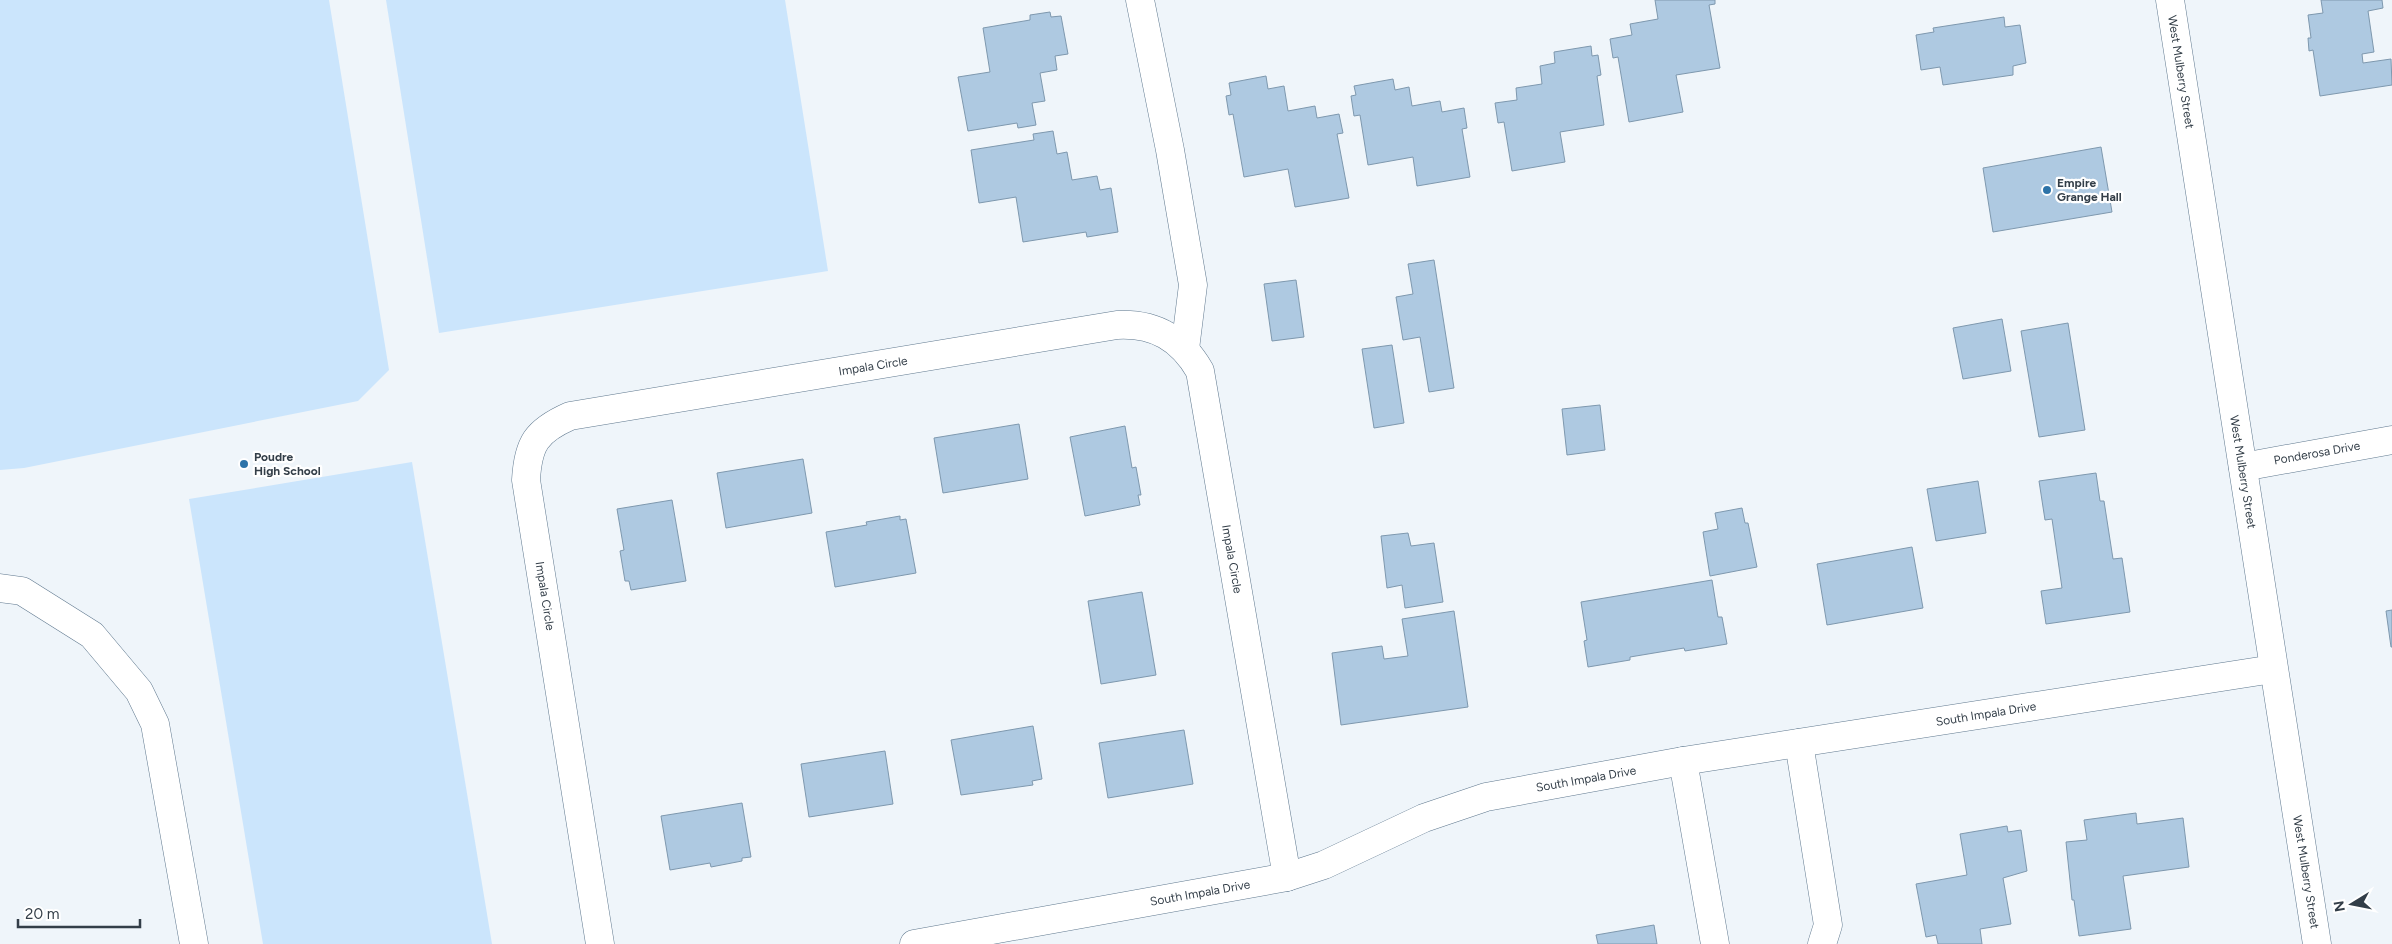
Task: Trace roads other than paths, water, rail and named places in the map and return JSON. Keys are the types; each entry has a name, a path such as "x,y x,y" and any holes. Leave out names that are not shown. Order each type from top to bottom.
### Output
{"street":[{"path":"1140,0 1170,150 1193,285 1185,349"},
{"name":"West Mulberry Street","path":"2170,0 2317,944"},
{"name":"Impala Circle","path":"600,944 526,480 527,458 538,437 548,425 570,416 1117,325 1134,324 1151,327 1167,334 1185,349 1200,371 1288,877"},
{"name":"Ponderosa Drive","path":"2243,467 2392,440"},
{"path":"0,588 22,591 92,635 139,691 156,724 194,944"},
{"name":"South Impala Drive","path":"914,944 1288,877 1324,865 1424,818 1486,797 1684,761 2273,668"},
{"path":"1799,743 1828,925 1822,944"},
{"path":"1684,761 1715,944"}],"place":[{"name":"Empire Grange Hall","path":"2047,190"},
{"name":"Poudre High School","path":"244,464"}]}
